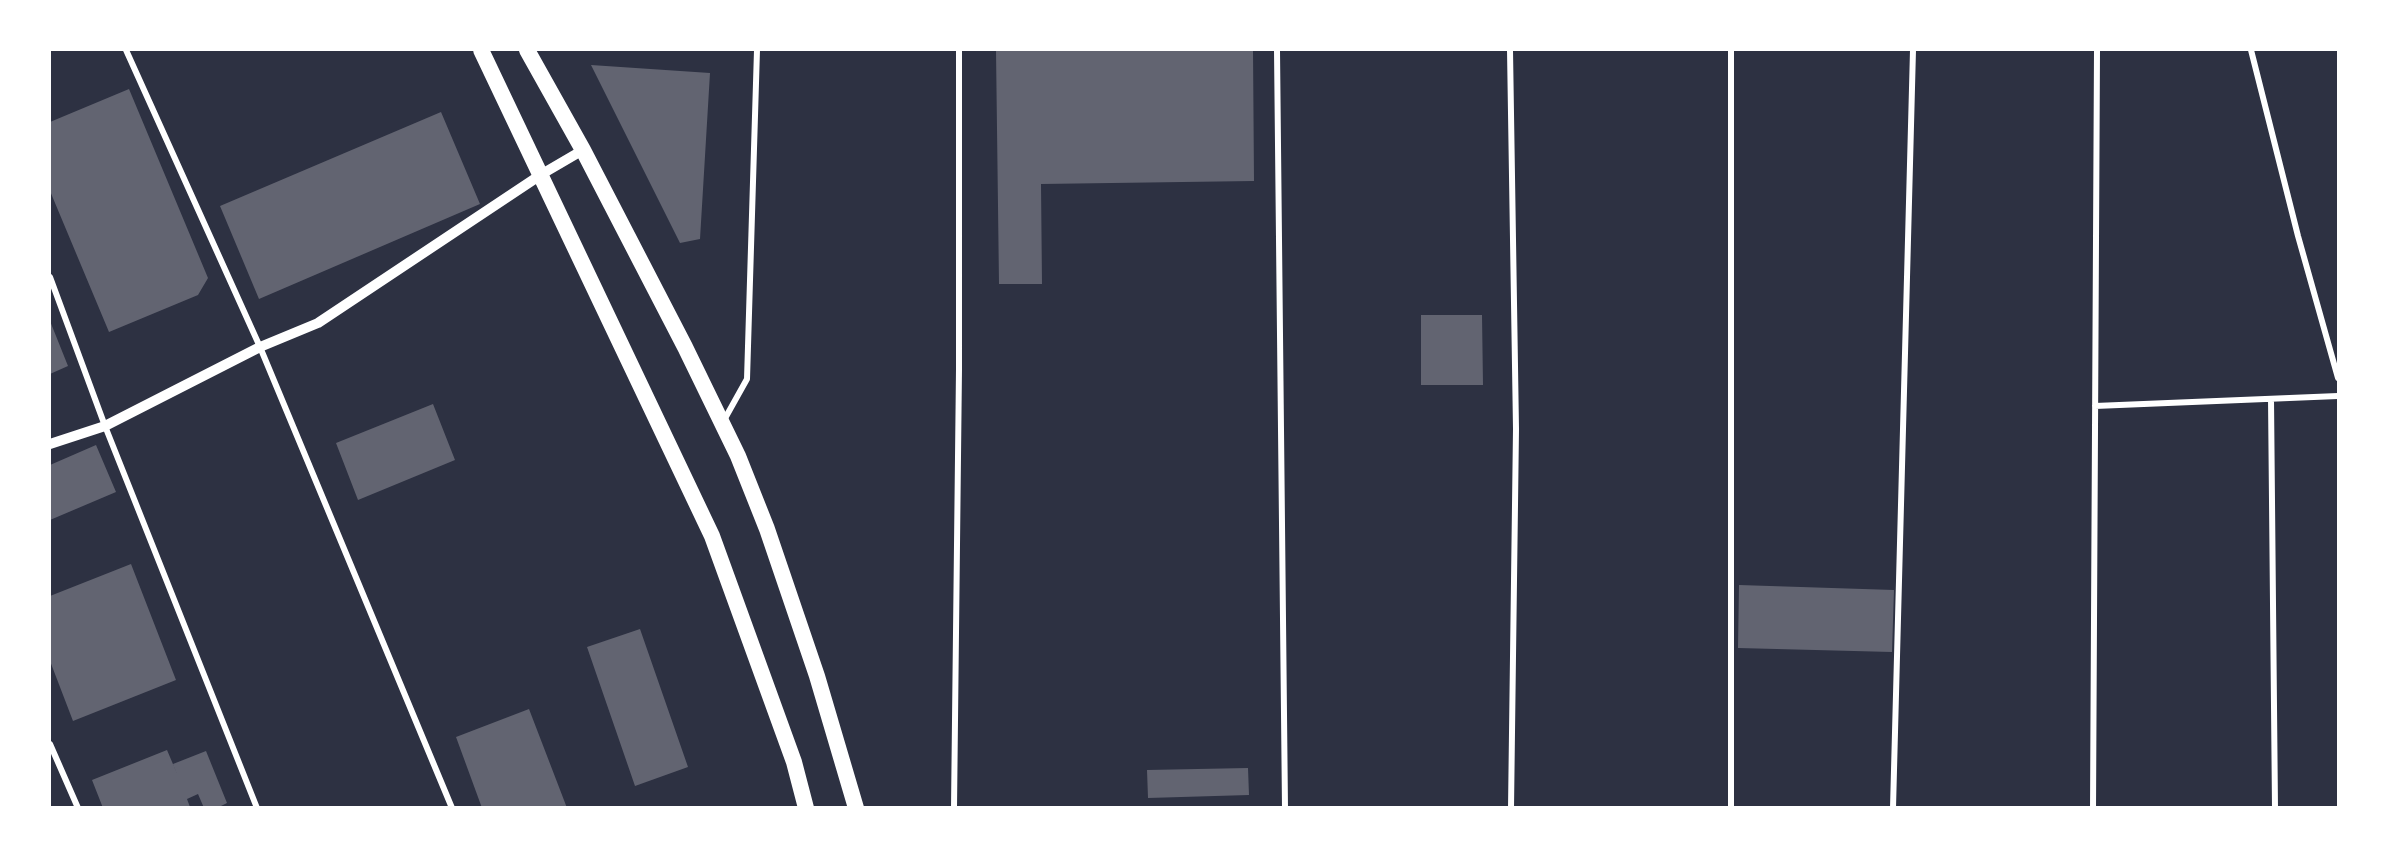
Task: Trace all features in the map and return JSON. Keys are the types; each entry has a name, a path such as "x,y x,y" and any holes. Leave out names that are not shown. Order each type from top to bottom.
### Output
{"highway":[{"path":"481,50 542,174 564,229 666,434 712,536 794,762 806,807"},
{"path":"527,50 583,150 723,423 767,529 817,676 856,807"}],"street":[{"path":"126,50 260,347 452,807"},
{"path":"723,423 747,379 757,50"},
{"path":"954,807 959,369 959,50"},
{"path":"1277,50 1285,807"},
{"path":"1510,50 1516,429 1511,807"},
{"path":"1731,50 1731,807"},
{"path":"1893,807 1913,50"},
{"path":"2093,807 2097,50"},
{"path":"2251,50 2298,236 2338,378"},
{"path":"50,444 105,426 260,347 318,323 542,174 583,150"},
{"path":"50,277 105,426 257,807"},
{"path":"2095,406 2338,396"},
{"path":"2271,399 2275,807"},
{"path":"50,744 78,807"}],"building":[{"path":"1253,50 1254,181 1041,184 1042,284 999,284 996,51"},
{"path":"591,65 710,73 700,239 680,243"},
{"path":"129,89 208,278 198,295 109,332 50,191 50,122"},
{"path":"441,112 480,204 259,299 220,206"},
{"path":"1421,315 1482,315 1483,385 1421,385"},
{"path":"50,321 68,366 50,374"},
{"path":"433,404 455,460 358,500 336,443"},
{"path":"96,445 116,492 50,520 50,465"},
{"path":"131,564 176,680 73,721 50,661 50,596"},
{"path":"1739,585 1894,590 1892,652 1738,648"},
{"path":"640,629 688,767 635,786 587,647"},
{"path":"529,709 567,808 482,808 456,737"},
{"path":"167,750 178,776 173,764 206,751 227,803 217,808 204,808 198,794 187,799 190,807 188,808 103,808 92,780"},
{"path":"1248,768 1249,795 1148,798 1147,770"}]}
